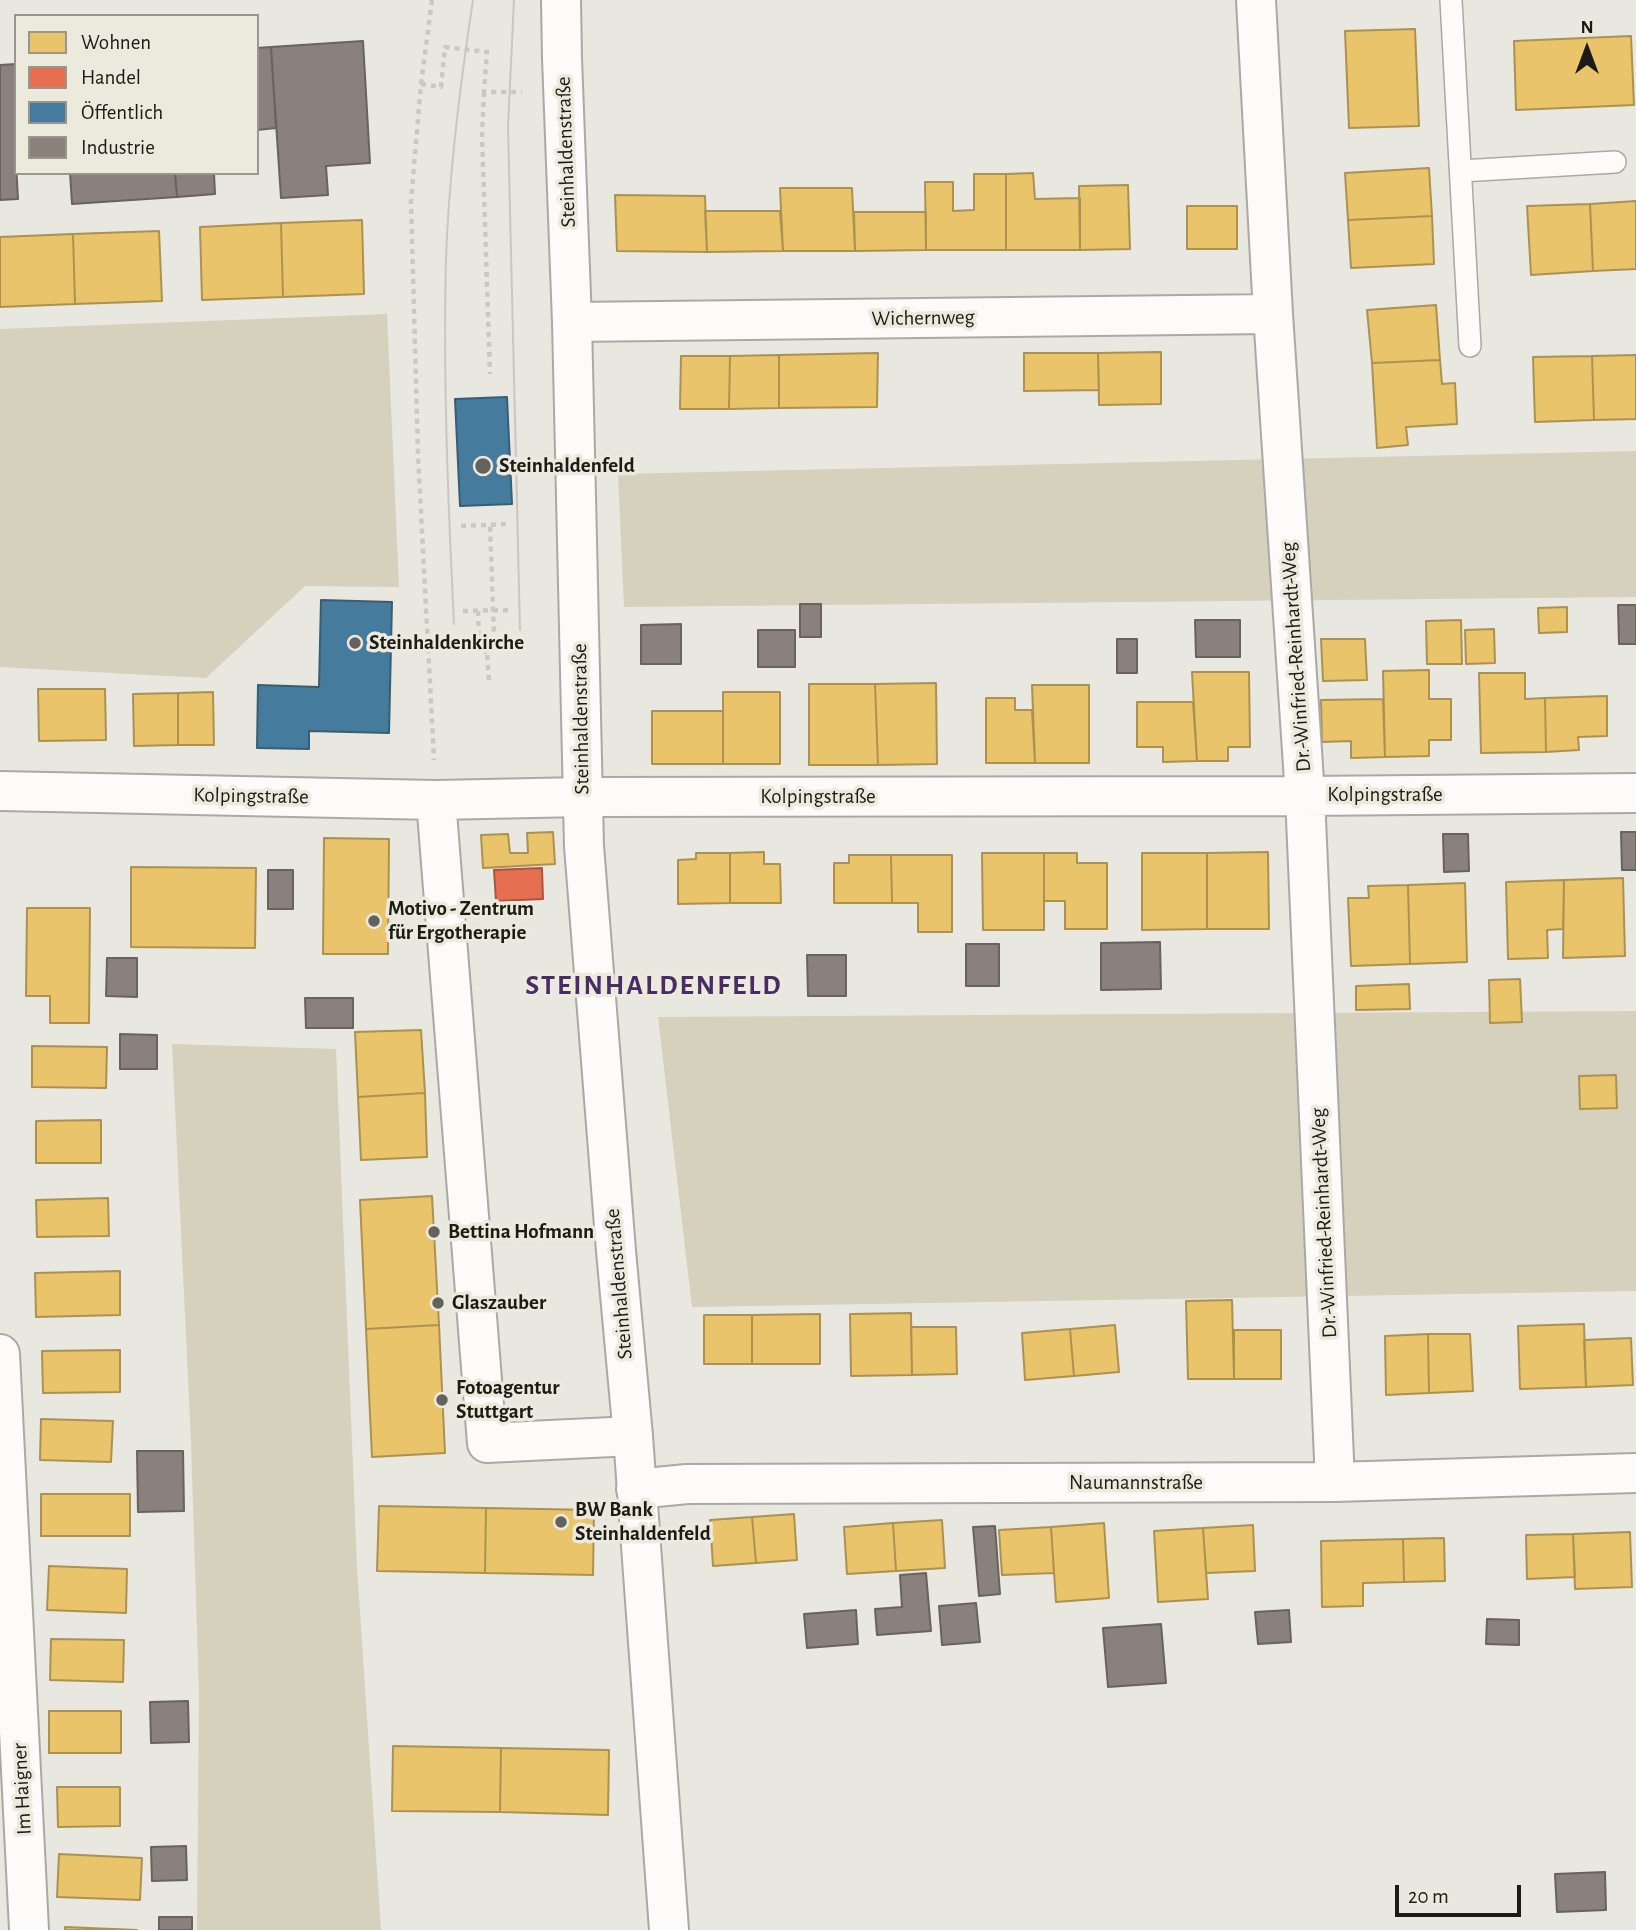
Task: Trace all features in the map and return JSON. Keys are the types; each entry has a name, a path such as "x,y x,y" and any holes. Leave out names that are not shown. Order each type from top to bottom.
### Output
{"street":[{"name":"Steinhaldenstraße","path":"562,0 584,846 600,1067 633,1436 669,1930"},
{"name":"Dr.-Winfried-Reinhardt-Weg","path":"1256,0 1273,314 1305,796 1335,1482"},
{"name":"Wichernweg","path":"572,322 1273,314"},
{"name":"Kolpingstraße","path":"0,791 436,800 583,797 1636,793"},
{"path":"436,800 487,1443 633,1436"},
{"name":"Im Haigner","path":"0,1354 29,1930"},
{"name":"Naumannstraße","path":"636,1489 701,1484 1335,1482 1636,1473"}],"lane":[{"path":"1451,0 1470,346"},
{"path":"1461,171 1615,163"}],"path":[{"path":"432,0 421,84 411,201 419,468 436,800"},
{"path":"421,84 441,86 445,47 487,52 482,135 490,374"},
{"path":"484,92 527,92"},
{"path":"489,680 487,653 494,638 491,524"},
{"path":"461,526 509,524"},
{"path":"463,611 512,610"},
{"path":"478,611 478,643 487,653"}],"shaded area":[{"path":"387,314 399,587 305,586 206,678 0,667 0,329"},
{"path":"1636,451 1636,597 624,607 618,474"},
{"path":"1636,1011 1636,1291 692,1307 658,1017"},
{"path":"172,1044 336,1049 357,1566 381,1930 197,1930 199,1695 191,1441"}],"building: Wohnen":[{"path":"1415,29 1419,126 1349,128 1345,31"},
{"path":"1631,36 1634,105 1516,110 1514,41"},
{"path":"1429,168 1432,216 1348,220 1345,173"},
{"path":"1033,173 1035,199 1080,198 1080,250 1006,250 1006,174"},
{"path":"974,174 1006,174 1006,250 926,250 925,182 953,182 953,211 974,210"},
{"path":"1128,185 1130,249 1080,250 1079,186"},
{"path":"780,188 852,188 855,251 783,251"},
{"path":"615,195 705,196 707,252 617,251"},
{"path":"1636,201 1636,269 1593,271 1590,204"},
{"path":"1590,204 1593,271 1531,275 1527,206"},
{"path":"1187,206 1237,206 1237,249 1187,249"},
{"path":"705,211 780,211 783,251 707,252"},
{"path":"854,212 926,212 926,250 855,251"},
{"path":"1432,216 1434,264 1351,268 1348,220"},
{"path":"362,220 364,294 283,297 281,223"},
{"path":"281,223 283,297 202,300 200,227"},
{"path":"159,231 162,301 75,304 73,234"},
{"path":"73,234 75,304 0,307 0,237"},
{"path":"1436,305 1440,360 1372,363 1367,310"},
{"path":"1161,352 1161,404 1099,405 1098,353"},
{"path":"878,353 877,407 779,408 779,355"},
{"path":"1024,353 1098,353 1099,390 1024,391"},
{"path":"779,355 779,408 729,409 730,356"},
{"path":"1636,355 1636,419 1594,420 1592,356"},
{"path":"681,356 730,356 729,409 680,409"},
{"path":"1592,356 1594,420 1535,422 1533,357"},
{"path":"1440,360 1442,384 1455,383 1457,424 1406,427 1408,445 1377,448 1372,363"},
{"path":"1567,607 1567,632 1539,633 1538,608"},
{"path":"1461,620 1462,664 1427,664 1426,621"},
{"path":"1494,629 1495,663 1466,664 1465,630"},
{"path":"1321,639 1365,639 1367,680 1323,681"},
{"path":"1429,670 1429,699 1451,699 1451,740 1429,740 1429,756 1385,757 1383,671"},
{"path":"1192,672 1249,672 1250,747 1228,747 1228,761 1197,761"},
{"path":"1479,673 1525,673 1525,699 1545,698 1546,752 1481,753"},
{"path":"936,683 937,764 878,765 875,684"},
{"path":"809,684 875,684 878,765 809,765"},
{"path":"1032,685 1089,685 1089,763 1035,763"},
{"path":"38,689 105,689 106,740 39,741"},
{"path":"213,692 214,745 178,745 178,693"},
{"path":"723,692 780,692 780,764 723,764"},
{"path":"178,693 178,745 134,746 133,694"},
{"path":"1607,696 1607,736 1578,737 1579,750 1546,752 1545,698"},
{"path":"986,698 1015,698 1015,710 1032,710 1035,763 986,763"},
{"path":"1383,699 1385,757 1351,758 1351,741 1322,742 1321,700"},
{"path":"1137,702 1193,702 1197,761 1163,762 1163,747 1137,747"},
{"path":"652,711 723,711 723,764 652,764"},
{"path":"553,832 555,864 483,868 481,835 508,834 510,853 528,853 527,833"},
{"path":"324,838 389,839 388,954 323,954"},
{"path":"764,852 764,864 780,864 781,903 730,903 730,853"},
{"path":"1268,852 1269,929 1207,929 1207,853"},
{"path":"696,853 730,853 730,903 678,904 678,860 696,859"},
{"path":"982,853 1044,853 1044,930 983,930"},
{"path":"1044,853 1077,853 1077,863 1107,863 1107,929 1065,929 1065,901 1044,901"},
{"path":"1142,853 1207,853 1207,929 1142,930"},
{"path":"849,855 891,855 892,903 834,903 834,863 849,863"},
{"path":"891,855 952,855 952,932 918,932 918,903 892,903"},
{"path":"131,867 256,868 255,948 131,947"},
{"path":"1623,878 1625,956 1563,958 1564,880"},
{"path":"1564,880 1563,929 1547,930 1548,958 1508,959 1506,882"},
{"path":"1465,883 1467,962 1410,964 1408,885"},
{"path":"1408,885 1410,964 1351,966 1348,898 1369,898 1368,886"},
{"path":"27,908 90,908 89,1023 50,1023 50,996 26,996"},
{"path":"1520,979 1522,1022 1490,1023 1489,980"},
{"path":"1409,984 1410,1009 1356,1010 1356,986"},
{"path":"421,1030 425,1093 358,1097 355,1032"},
{"path":"32,1046 107,1047 106,1088 32,1087"},
{"path":"1616,1075 1617,1108 1580,1109 1579,1076"},
{"path":"425,1093 427,1157 361,1160 358,1097"},
{"path":"101,1120 101,1163 36,1163 36,1121"},
{"path":"432,1196 439,1325 366,1329 360,1200"},
{"path":"108,1198 109,1236 37,1237 36,1200"},
{"path":"120,1271 120,1315 36,1317 35,1273"},
{"path":"1232,1300 1234,1379 1188,1379 1186,1301"},
{"path":"911,1313 912,1375 851,1376 850,1314"},
{"path":"820,1314 820,1364 752,1364 752,1315"},
{"path":"704,1315 752,1315 752,1364 704,1364"},
{"path":"1584,1324 1586,1387 1520,1389 1518,1326"},
{"path":"439,1325 445,1453 372,1457 366,1329"},
{"path":"1115,1325 1119,1372 1074,1376 1070,1329"},
{"path":"911,1327 956,1327 957,1374 912,1375"},
{"path":"1070,1329 1074,1376 1025,1380 1022,1333"},
{"path":"1234,1330 1281,1330 1281,1379 1234,1379"},
{"path":"1428,1334 1429,1393 1386,1395 1385,1336"},
{"path":"1428,1334 1470,1334 1473,1391 1429,1393"},
{"path":"1631,1338 1633,1385 1586,1387 1584,1340"},
{"path":"120,1350 120,1392 43,1393 42,1351"},
{"path":"41,1419 113,1421 111,1462 40,1460"},
{"path":"41,1494 130,1494 130,1536 41,1536"},
{"path":"379,1506 486,1508 485,1573 377,1571"},
{"path":"486,1508 594,1510 593,1575 485,1573"},
{"path":"794,1514 797,1560 756,1563 752,1517"},
{"path":"752,1517 756,1563 713,1566 710,1520"},
{"path":"942,1520 945,1568 896,1571 893,1523"},
{"path":"893,1523 896,1571 847,1574 844,1527"},
{"path":"1104,1523 1109,1598 1056,1602 1051,1527"},
{"path":"1253,1525 1255,1571 1206,1573 1203,1528"},
{"path":"1051,1527 1054,1573 1002,1575 999,1530"},
{"path":"1203,1528 1208,1599 1158,1602 1154,1531"},
{"path":"1630,1532 1632,1587 1575,1589 1573,1534"},
{"path":"1573,1534 1575,1577 1527,1579 1526,1535"},
{"path":"1444,1538 1445,1581 1404,1582 1403,1539"},
{"path":"1403,1539 1404,1582 1363,1583 1363,1606 1322,1607 1321,1541"},
{"path":"49,1566 127,1569 126,1613 47,1610"},
{"path":"51,1639 124,1640 123,1682 50,1680"},
{"path":"49,1711 121,1711 121,1753 49,1753"},
{"path":"393,1746 501,1748 500,1812 392,1811"},
{"path":"501,1748 609,1750 608,1815 500,1812"},
{"path":"57,1787 120,1787 120,1826 58,1827"},
{"path":"59,1854 142,1858 140,1900 57,1897"},
{"path":"65,1927 137,1930 65,1930"}],"building: Handel":[{"path":"542,868 543,899 496,901 494,870"}],"building: Öffentlich":[{"path":"507,397 512,504 460,506 455,399"},
{"name":"Steinhaldenkirche","path":"321,600 392,602 389,733 309,731 309,749 257,748 258,685 319,687"}],"building: Industrie":[{"path":"363,41 370,163 326,166 328,195 281,198 271,47"},
{"path":"271,47 276,128 259,130 259,48"},
{"path":"14,64 14,175 17,175 18,199 0,200 0,65"},
{"path":"70,175 175,175 177,197 72,204"},
{"path":"175,175 214,175 215,194 177,197"},
{"path":"800,604 821,604 821,637 800,637"},
{"path":"1618,605 1636,605 1636,644 1619,644"},
{"path":"1195,620 1240,620 1240,657 1196,657"},
{"path":"681,624 681,664 641,664 641,625"},
{"path":"758,630 795,630 795,667 758,667"},
{"path":"1117,639 1137,639 1137,673 1117,673"},
{"path":"1621,832 1636,832 1636,870 1622,870"},
{"path":"1443,834 1468,834 1469,871 1444,872"},
{"path":"268,870 293,870 293,909 268,909"},
{"path":"1160,942 1161,989 1101,990 1101,943"},
{"path":"966,944 999,944 999,986 966,986"},
{"path":"807,955 846,955 846,996 808,996"},
{"path":"107,958 137,958 137,997 106,996"},
{"path":"305,998 353,998 353,1028 306,1028"},
{"path":"120,1034 157,1035 157,1069 120,1069"},
{"path":"137,1451 183,1451 184,1511 138,1512"},
{"path":"995,1526 1000,1594 979,1596 973,1527"},
{"path":"926,1573 931,1631 877,1635 875,1609 902,1607 900,1575"},
{"path":"976,1603 980,1642 942,1645 939,1606"},
{"path":"856,1610 858,1644 807,1648 804,1614"},
{"path":"1289,1610 1291,1642 1258,1644 1255,1612"},
{"path":"1487,1619 1519,1620 1519,1645 1486,1644"},
{"path":"1161,1624 1166,1683 1108,1687 1103,1628"},
{"path":"188,1701 189,1742 151,1743 150,1702"},
{"path":"186,1846 187,1880 152,1881 151,1847"},
{"path":"1605,1872 1606,1910 1557,1912 1555,1874"},
{"path":"159,1917 192,1917 192,1930 159,1930"}],"tram line":[{"path":"454,624 445,350 446,258 456,129 473,0"},
{"path":"514,0 508,126 520,630"}],"place":[{"name":"Steinhaldenfeld","path":"483,466"},
{"name":"Steinhaldenkirche","path":"355,643"},
{"name":"Motivo - Zentrum für Ergotherapie","path":"374,921"},
{"name":"Bettina Hofmann","path":"434,1232"},
{"name":"Glaszauber","path":"438,1303"},
{"name":"Fotoagentur Stuttgart","path":"442,1400"},
{"name":"BW Bank Steinhaldenfeld","path":"561,1522"}],"district":[{"name":"STEINHALDENFELD","path":"654,986"}]}
